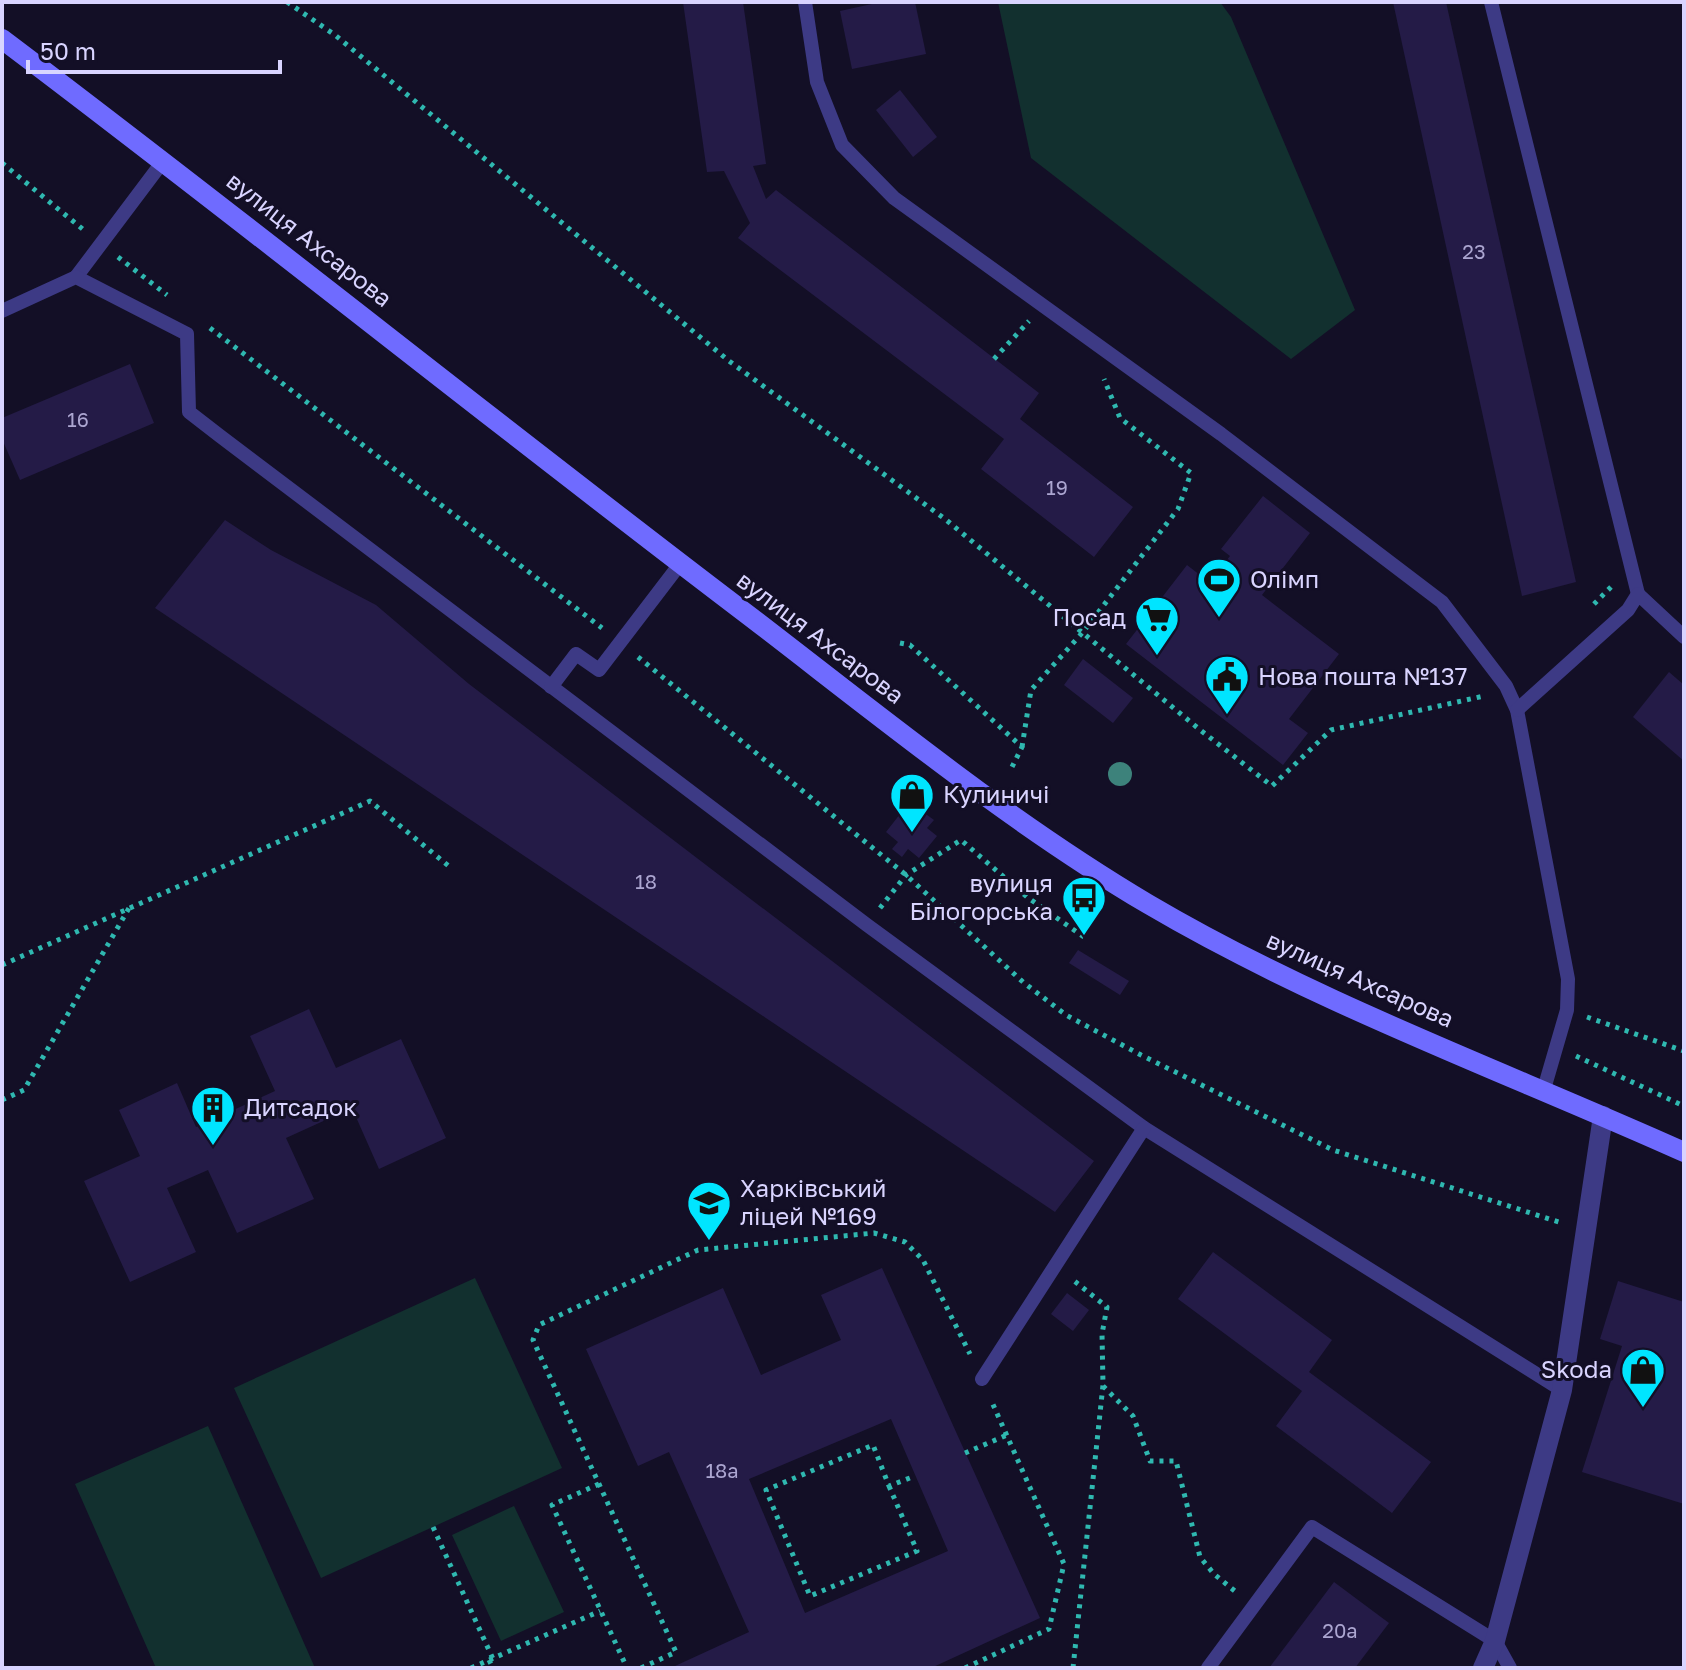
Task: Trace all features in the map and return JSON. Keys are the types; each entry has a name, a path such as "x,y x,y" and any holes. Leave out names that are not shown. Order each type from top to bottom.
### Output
{"main road":[{"name":"вулиця Ахсарова","path":"2,39 164,160 680,564 1044,839 1230,950 1356,1009 1684,1152"}],"street":[{"path":"1483,1668 1495,1641 1562,1390 1603,1116"}],"lane":[{"path":"805,2 817,82 842,145 894,198 1221,434 1442,602 1506,686 1517,710 1568,979 1567,1010 1544,1089"},
{"path":"1491,2 1638,594 1684,637"},
{"path":"2,311 76,277 164,160"},
{"path":"76,277 187,334 189,412 867,925 1144,1128 1562,1390"},
{"path":"551,687 576,654 599,670 680,564"},
{"path":"1517,710 1628,610 1638,594"},
{"path":"982,1379 1144,1128"},
{"path":"1208,1668 1312,1527 1495,1641 1510,1668"}],"path":[{"path":"287,2 347,45 729,361 945,519 1272,786 1331,730 1494,694 1506,686"},
{"path":"2,163 170,297"},
{"path":"994,359 1030,320 1041,328"},
{"path":"208,326 619,642 906,875 1023,982 1066,1015 1333,1150 1586,1230"},
{"path":"1012,767 1022,747 1031,690 1083,632 1178,509 1191,473 1120,418 1099,367"},
{"path":"1592,606 1613,585 1628,610"},
{"path":"900,643 910,645 1022,747"},
{"path":"2,965 370,801 451,868"},
{"path":"882,906 906,875 961,840 1027,897 1084,937"},
{"path":"2,1100 24,1090 129,907"},
{"path":"1567,1010 1684,1051"},
{"path":"1556,1047 1684,1106"},
{"path":"641,1668 676,1652 533,1340 539,1325 698,1250 874,1233 905,1242 923,1260 982,1379 1064,1564 1049,1629 965,1668"},
{"path":"1055,1266 1107,1307 1102,1334 1103,1385 1073,1668"},
{"path":"1103,1385 1133,1416 1150,1461 1176,1461 1200,1557 1214,1574 1254,1605"},
{"path":"965,1453 1007,1435"},
{"path":"873,1445 889,1486 917,1551 810,1596 766,1490 873,1445"},
{"path":"889,1486 915,1476"},
{"path":"599,1484 552,1505 627,1668"},
{"path":"433,1527 493,1668"},
{"path":"471,1668 600,1611"}],"green space":[{"path":"998,2 1220,2 1231,17 1355,310 1291,359 1031,158"},
{"path":"475,1278 562,1468 321,1578 234,1388"},
{"path":"208,1426 315,1668 156,1668 75,1484"},
{"path":"514,1506 564,1612 501,1641 452,1535"}],"building":[{"path":"683,2 743,2 766,164 753,166 766,199 776,190 1039,393 1020,419 1133,507 1094,557 981,469 1004,439 738,238 750,223 724,171 707,172"},
{"path":"881,2 915,2 926,54 852,69 840,11"},
{"path":"1393,2 1446,2 1576,582 1522,596"},
{"path":"900,90 937,137 913,157 876,110"},
{"path":"130,364 154,423 20,480 2,439 2,418"},
{"name":"Олімп","path":"1263,496 1310,533 1262,595 1339,654 1289,719 1308,733 1283,765 1126,644 1187,565 1209,582 1230,556 1221,549"},
{"path":"225,520 271,550 376,605 469,684 1094,1161 1055,1212 155,608"},
{"path":"1083,659 1133,698 1113,723 1064,685"},
{"path":"1669,672 1684,685 1684,761 1633,717"},
{"name":"Кулиничі","path":"904,809 917,819 923,812 934,820 927,828 937,836 919,858 908,849 902,857 892,849 898,842 886,832"},
{"path":"1078,950 1129,981 1120,995 1069,963"},
{"name":"Дитсадок","path":"309,1009 336,1068 401,1039 446,1138 379,1169 352,1108 286,1138 314,1199 237,1233 208,1170 167,1188 196,1252 130,1282 84,1181 140,1156 119,1110 177,1083 196,1127 275,1091 250,1036"},
{"path":"1213,1252 1332,1340 1309,1372 1431,1462 1392,1513 1276,1426 1302,1391 1178,1299"},
{"path":"882,1268 1040,1618 931,1668 676,1668 749,1632 669,1452 638,1466 586,1349 723,1288 761,1375 841,1340 821,1295","holes":["891,1419 948,1551 805,1613 749,1479"]},
{"name":"Skoda","path":"1618,1281 1684,1302 1684,1504 1582,1472 1622,1346 1600,1339"},
{"path":"1067,1293 1089,1310 1073,1331 1051,1314"},
{"path":"1334,1582 1389,1623 1355,1668 1269,1668"}],"place":[{"name":"Олімп","path":"1219,619"},
{"name":"Посад","path":"1157,657"},
{"name":"Нова пошта №137","path":"1227,716"},
{"name":"Кулиничі","path":"912,834"},
{"name":"вулиця Білогорська","path":"1084,937"},
{"name":"Дитсадок","path":"213,1147"},
{"name":"Харківський ліцей №169","path":"709,1242"},
{"name":"Skoda","path":"1643,1409"}]}
